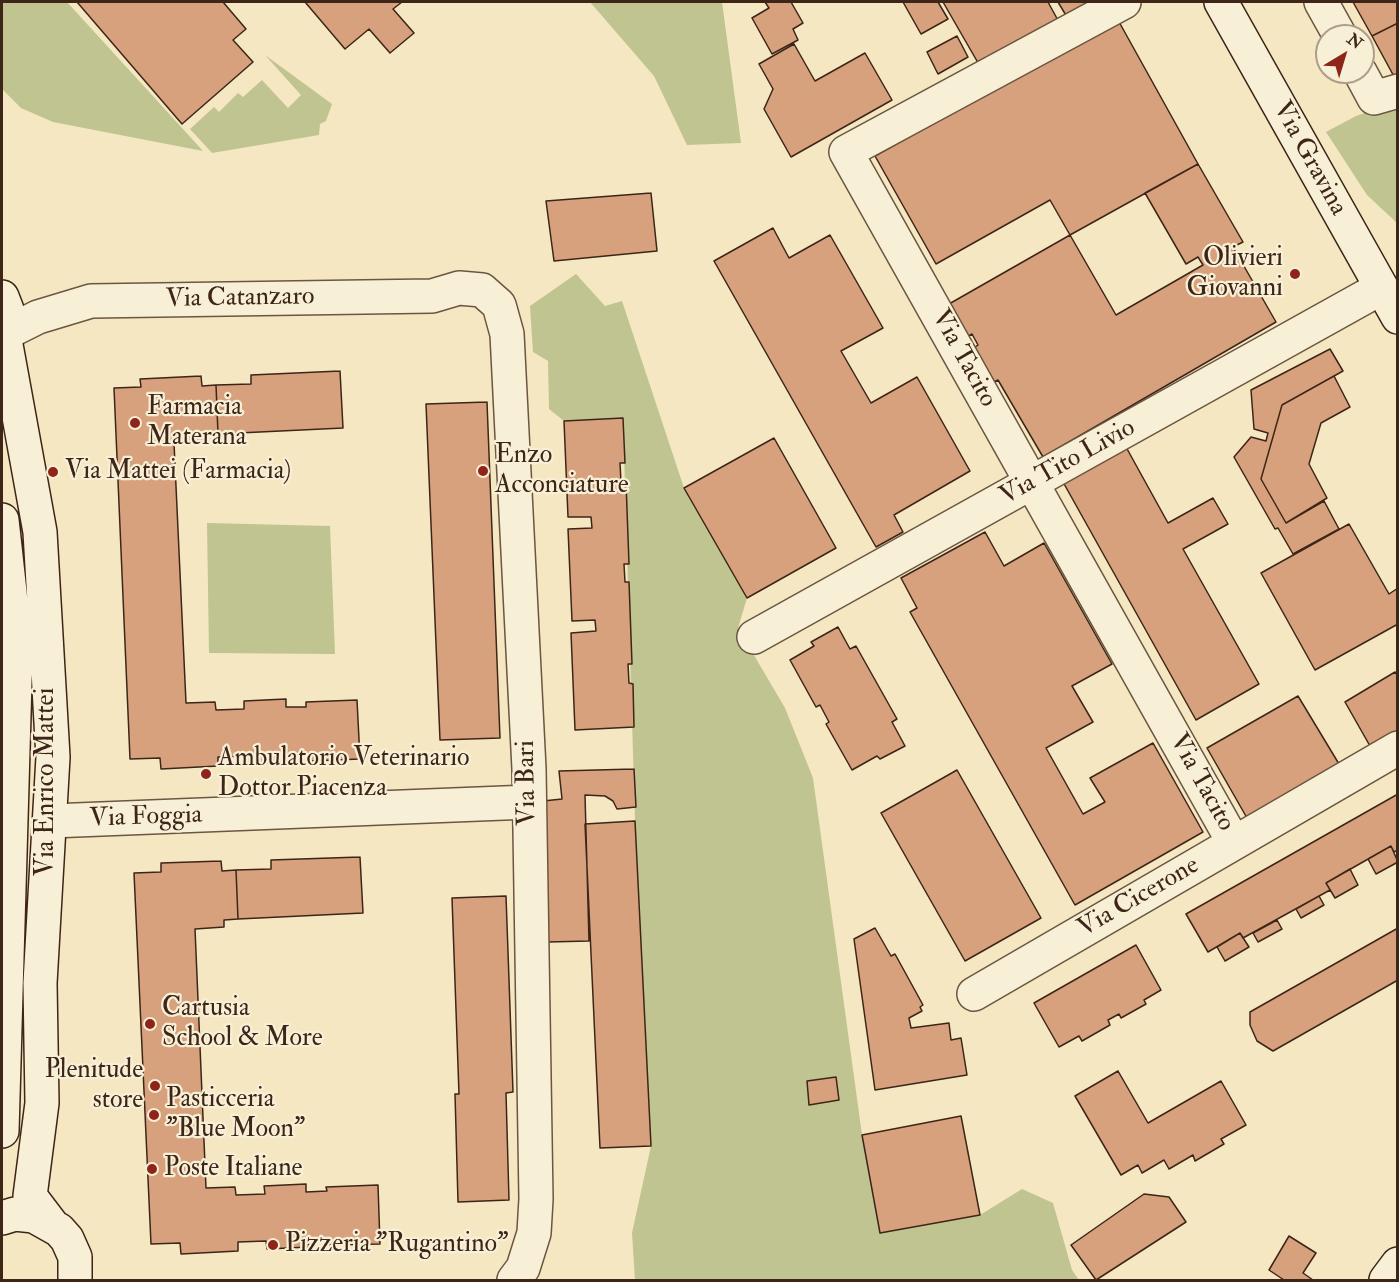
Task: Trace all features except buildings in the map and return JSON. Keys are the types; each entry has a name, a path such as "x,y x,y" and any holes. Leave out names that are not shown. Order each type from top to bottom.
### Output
{"street":[{"name":"Via Tacito","path":"1124,2 846,152 1234,843"},
{"name":"Via Gravina","path":"1221,2 1398,317"},
{"path":"1321,2 1333,24"},
{"path":"1366,84 1374,98 1398,91"},
{"name":"Via Catanzaro","path":"3,335 38,317 92,301 432,296 459,288 482,290"},
{"name":"Via Tito Livio","path":"754,637 1381,288"},
{"name":"Via Bari","path":"482,290 499,304 507,334 529,802 536,1199 534,1233 523,1268 514,1281"},
{"name":"Via Enrico Mattei","path":"2,297 7,310 3,335 40,532 53,757 40,983 42,1103 30,1196 52,1225 67,1239 75,1257 75,1281"},
{"name":"Via Enrico Mattei","path":"2,520 16,646 8,761 2,1131"},
{"name":"Via Cicerone","path":"974,994 1398,748"},
{"name":"Via Foggia","path":"51,821 529,802"},
{"path":"6,1212 34,1216 52,1225"},
{"path":"1386,1281 1398,1264"}],"green space":[{"path":"2,2 67,2 203,151 53,122 21,108 2,89"},
{"path":"590,2 722,2 741,143 687,145 654,76"},
{"path":"265,55 332,104 326,121 320,124 319,135 212,153 190,129 214,107 219,112 238,93 243,97 262,80 288,108 301,95"},
{"path":"1397,102 1397,223 1367,195 1326,132 1356,116"},
{"path":"576,274 605,306 622,301 684,488 747,598 738,628 785,708 813,778 862,1135 880,1233 980,1215 1022,1189 1053,1203 1072,1270 1079,1280 635,1280 632,1233 651,1146 635,821 623,419 564,421 549,409 548,361 533,352 530,306"},
{"path":"207,523 330,526 335,654 209,653"}],"place":[{"name":"Olivieri Giovanni","path":"1295,274"},
{"name":"Farmacia Materana","path":"135,423"},
{"name":"Enzo Acconciature","path":"483,471"},
{"name":"Via Mattei (Farmacia)","path":"53,472"},
{"name":"Ambulatorio Veterinario Dottor Piacenza","path":"206,774"},
{"name":"Cartusia School & More","path":"150,1024"},
{"name":"Plenitude store","path":"155,1086"},
{"name":"Pasticceria \"Blue Moon\"","path":"154,1115"},
{"name":"Poste Italiane","path":"152,1169"},
{"name":"Pizzeria \"Rugantino\"","path":"273,1245"}]}
